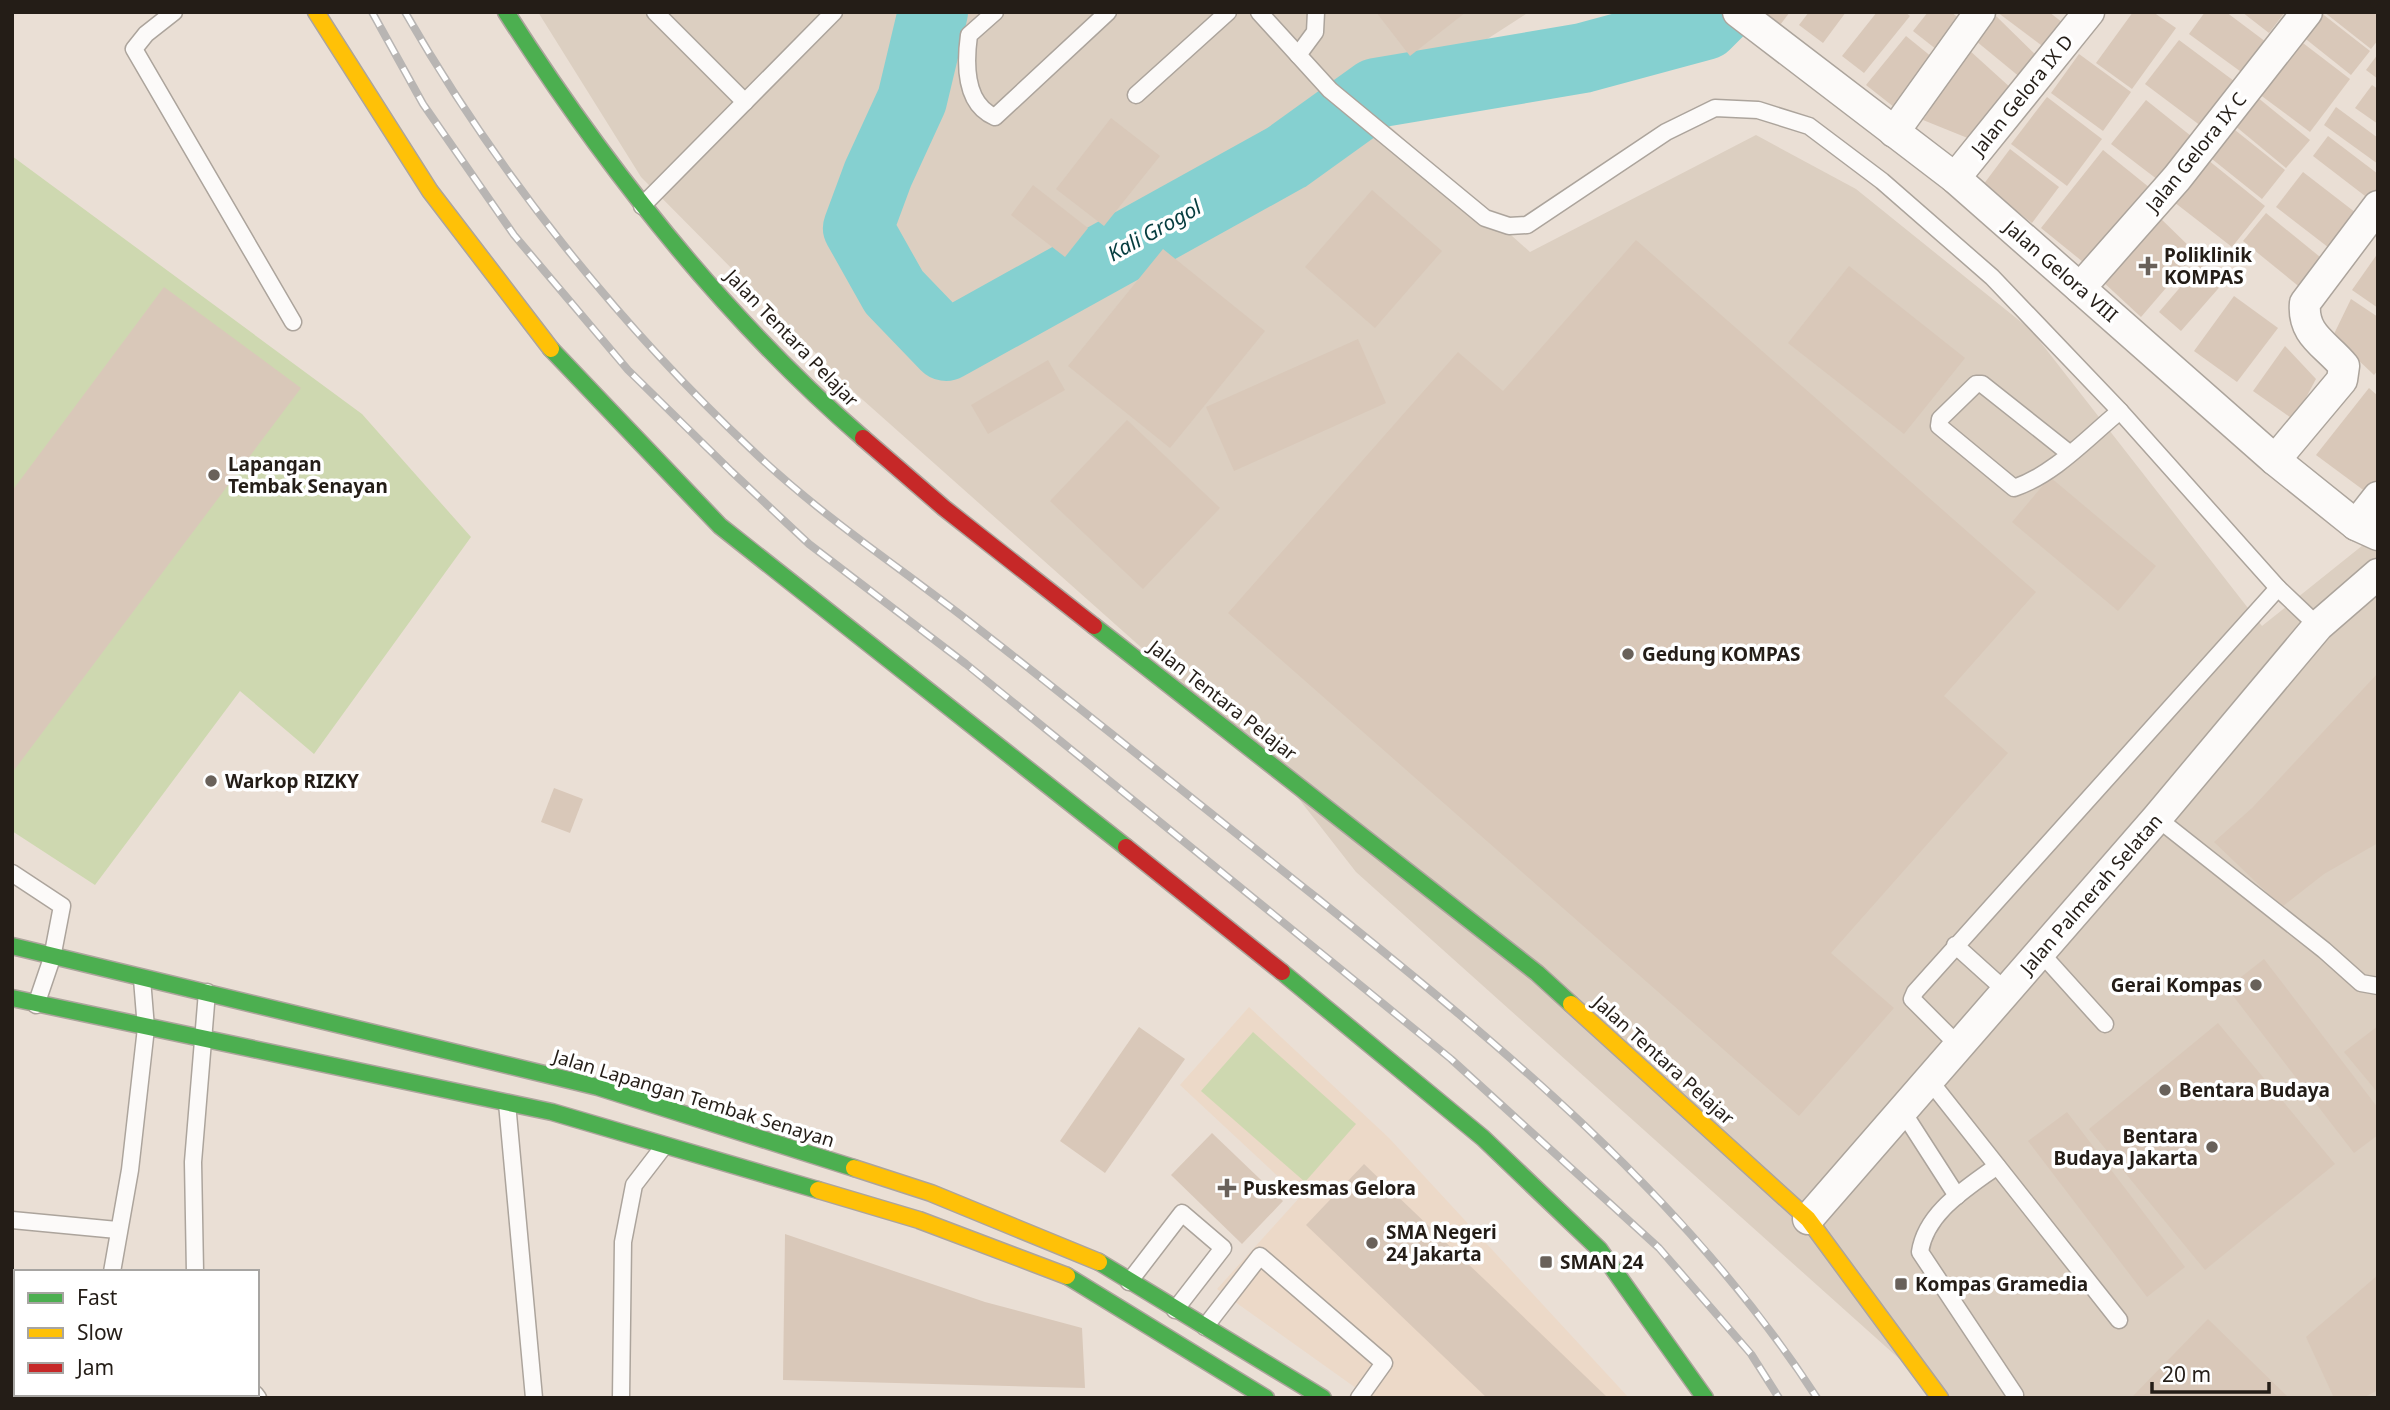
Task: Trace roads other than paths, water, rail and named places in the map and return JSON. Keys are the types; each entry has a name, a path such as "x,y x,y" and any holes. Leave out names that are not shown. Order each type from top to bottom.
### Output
{"main road":[{"path":"316,12 430,191 559,360 720,526 1252,947 1483,1138 1599,1249 1705,1398"},
{"name":"Jalan Tentara Pelajar","path":"506,12 553,85 642,205 740,320 848,425 925,492 1537,973 1808,1219 1940,1398"},
{"name":"Jalan Lapangan Tembak Senayan","path":"12,946 52,958 207,992 611,1092 932,1193 1087,1255 1323,1398"},
{"path":"12,998 613,1128 664,1146 919,1220 1074,1279 1266,1398"}],"street":[{"path":"1894,132 1980,12"},
{"name":"Jalan Gelora IX D","path":"1955,178 2089,12"},
{"name":"Jalan Gelora IX C","path":"2080,288 2177,178 2307,12"},
{"name":"Jalan Gelora VIII","path":"1741,14 1955,178 2276,460 2367,530"},
{"path":"2276,460 2343,380 2344,366 2317,341 2306,326 2305,303 2378,206"},
{"path":"2367,530 2378,497"},
{"name":"Jalan Palmerah Selatan","path":"1808,1219 2157,818 2318,626 2378,575"}],"lane":[{"path":"174,12 146,34 134,49 293,321"},
{"path":"655,12 745,102"},
{"path":"642,205 834,12"},
{"path":"995,12 969,35 966,58 974,100 984,112 995,117 1108,12"},
{"path":"1136,95 1228,12"},
{"path":"1259,12 1330,90 1485,218 1509,226 1527,225 1666,132 1715,108 1758,110 1809,126 1882,181 1992,277 2120,411 2278,588 2318,626"},
{"path":"1298,55 1315,32 1316,12"},
{"path":"2069,453 1982,384 1976,384 1940,419 1940,426 2014,488 2037,480 2120,411"},
{"path":"1959,1046 1912,999 1955,945 2278,588"},
{"path":"2157,818 2324,950 2361,983 2378,986"},
{"path":"12,873 62,906 52,958 36,1005"},
{"path":"1955,945 2006,991"},
{"path":"2040,952 2105,1024"},
{"path":"112,1270 117,1230 130,1170 146,1028 142,979"},
{"path":"195,1270 193,1162 207,992"},
{"path":"1930,1081 2119,1320"},
{"path":"506,1103 514,1157 534,1398"},
{"path":"1903,1112 1957,1196"},
{"path":"621,1398 623,1242 634,1185 664,1146"},
{"path":"1997,1166 1957,1196 1929,1224 1923,1234 1920,1252 2015,1395"},
{"path":"1112,1303 1182,1213 1223,1248 1159,1331"},
{"path":"12,1220 117,1230"},
{"path":"1187,1349 1260,1256 1384,1363 1359,1398"}],"waterway":[{"name":"Kali Grogol","path":"933,12 912,100 878,174 858,228 894,292 946,346 1287,157 1376,93 1583,58 1705,25 1718,12"}],"railway":[{"path":"372,12 423,104 514,235 628,370 809,544 966,664 1451,1059 1659,1248 1751,1354 1779,1398"},
{"path":"405,12 479,130 520,188 608,298 703,402 806,498 1107,730 1386,954 1522,1068 1650,1190 1710,1256 1765,1325 1817,1398"}],"place":[{"name":"Poliklinik KOMPAS","path":"2148,266"},
{"name":"Lapangan Tembak Senayan","path":"214,475"},
{"name":"Gedung KOMPAS","path":"1628,654"},
{"name":"Warkop RIZKY","path":"211,781"},
{"name":"Gerai Kompas","path":"2256,985"},
{"name":"Bentara Budaya","path":"2165,1090"},
{"name":"Bentara Budaya Jakarta","path":"2212,1147"},
{"name":"Puskesmas Gelora","path":"1227,1188"},
{"name":"SMA Negeri 24 Jakarta","path":"1372,1243"},
{"name":"SMAN 24","path":"1546,1262"},
{"name":"Kompas Gramedia","path":"1901,1284"}]}
